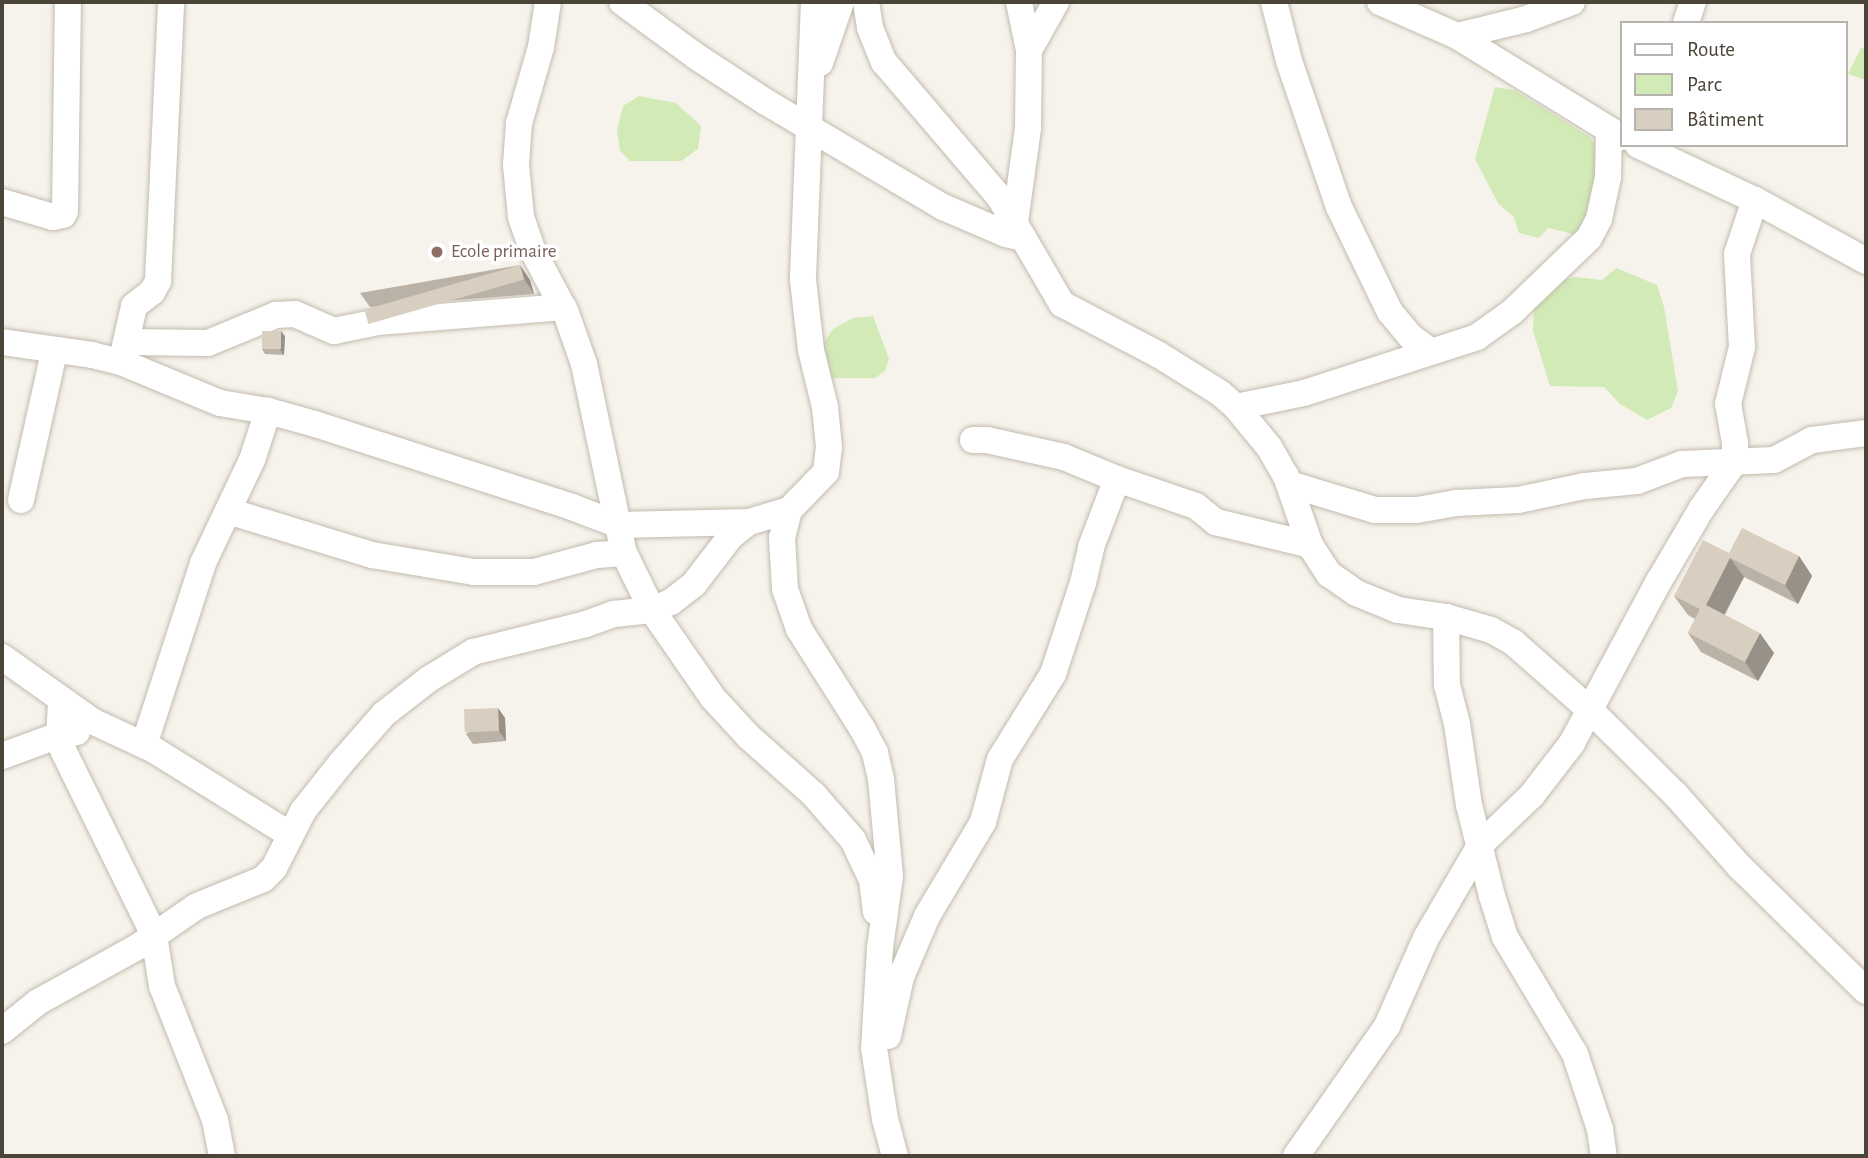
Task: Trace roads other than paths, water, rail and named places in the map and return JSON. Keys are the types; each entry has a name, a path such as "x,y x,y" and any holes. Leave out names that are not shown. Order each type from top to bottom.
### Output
{"street":[{"path":"2,202 53,217 63,215 65,211 68,2"},
{"path":"124,352 134,306 152,292 158,281 171,2"},
{"path":"548,2 541,47 519,123 516,165 521,216 533,251 562,307 584,365 624,553 652,610 713,698 748,737 814,795 853,840 872,880 880,948"},
{"path":"622,2 697,57 943,207 1006,234 1020,230"},
{"path":"124,352 220,403 268,411 497,482 619,525 749,522 789,510 826,472 829,447 825,407 811,350 803,280 814,2"},
{"path":"811,91 841,2"},
{"path":"866,2 870,29 884,62 1000,198 1062,304 1159,355 1220,393 1236,407 1269,447 1289,484 1310,545 1329,574 1356,593 1398,610 1446,617 1491,630 1514,643 1590,710 1676,795 1740,866 1866,991"},
{"path":"1019,2 1030,50 1028,128 1020,230"},
{"path":"1030,50 1056,2"},
{"path":"1274,2 1289,61 1339,207 1390,312 1411,337 1429,350"},
{"path":"1236,407 1304,393 1429,350 1477,337 1512,312 1589,238 1599,219 1615,134 1457,36 1380,2"},
{"path":"1457,36 1526,19 1572,2"},
{"path":"1687,21 1693,2"},
{"path":"1652,148 1755,200 1866,261"},
{"path":"1296,1156 1387,1026 1426,938 1481,844 1532,796 1572,743 1659,581 1702,508 1735,461 1735,443 1727,404 1742,347 1737,254 1755,200"},
{"path":"2,342 54,352 92,355 208,343 276,315 295,314 334,331 378,322 562,307"},
{"path":"21,500 54,352"},
{"path":"144,745 203,563 252,460 268,411"},
{"path":"1289,484 1375,510 1417,510 1457,503 1518,500 1585,486 1637,481 1682,464 1774,460 1812,440 1866,433"},
{"path":"973,440 987,440 1064,457 1117,479 1196,506 1216,522 1310,545"},
{"path":"879,1082 901,977 927,916 983,822 1000,759 1052,674 1083,583 1091,547 1117,479"},
{"path":"789,510 782,538 784,576 799,629 863,730 875,753 881,779 890,876 880,948 874,1048 895,1156"},
{"path":"228,511 372,555 474,572 534,572 597,555 624,553"},
{"path":"2,1031 37,1002 154,935 197,906 263,879 274,868 303,811 384,714 458,660 473,652 614,614 652,610 671,602 694,584 731,536 749,522"},
{"path":"1446,617 1447,685 1457,724 1469,805 1505,937 1575,1054 1600,1129 1604,1156"},
{"path":"2,657 61,702 144,745 289,834"},
{"path":"61,702 59,734 92,815 154,935 162,986 215,1120 222,1156"},
{"path":"2,756 59,734 110,728"}],"place":[{"name":"Ecole primaire","path":"437,252"}]}
